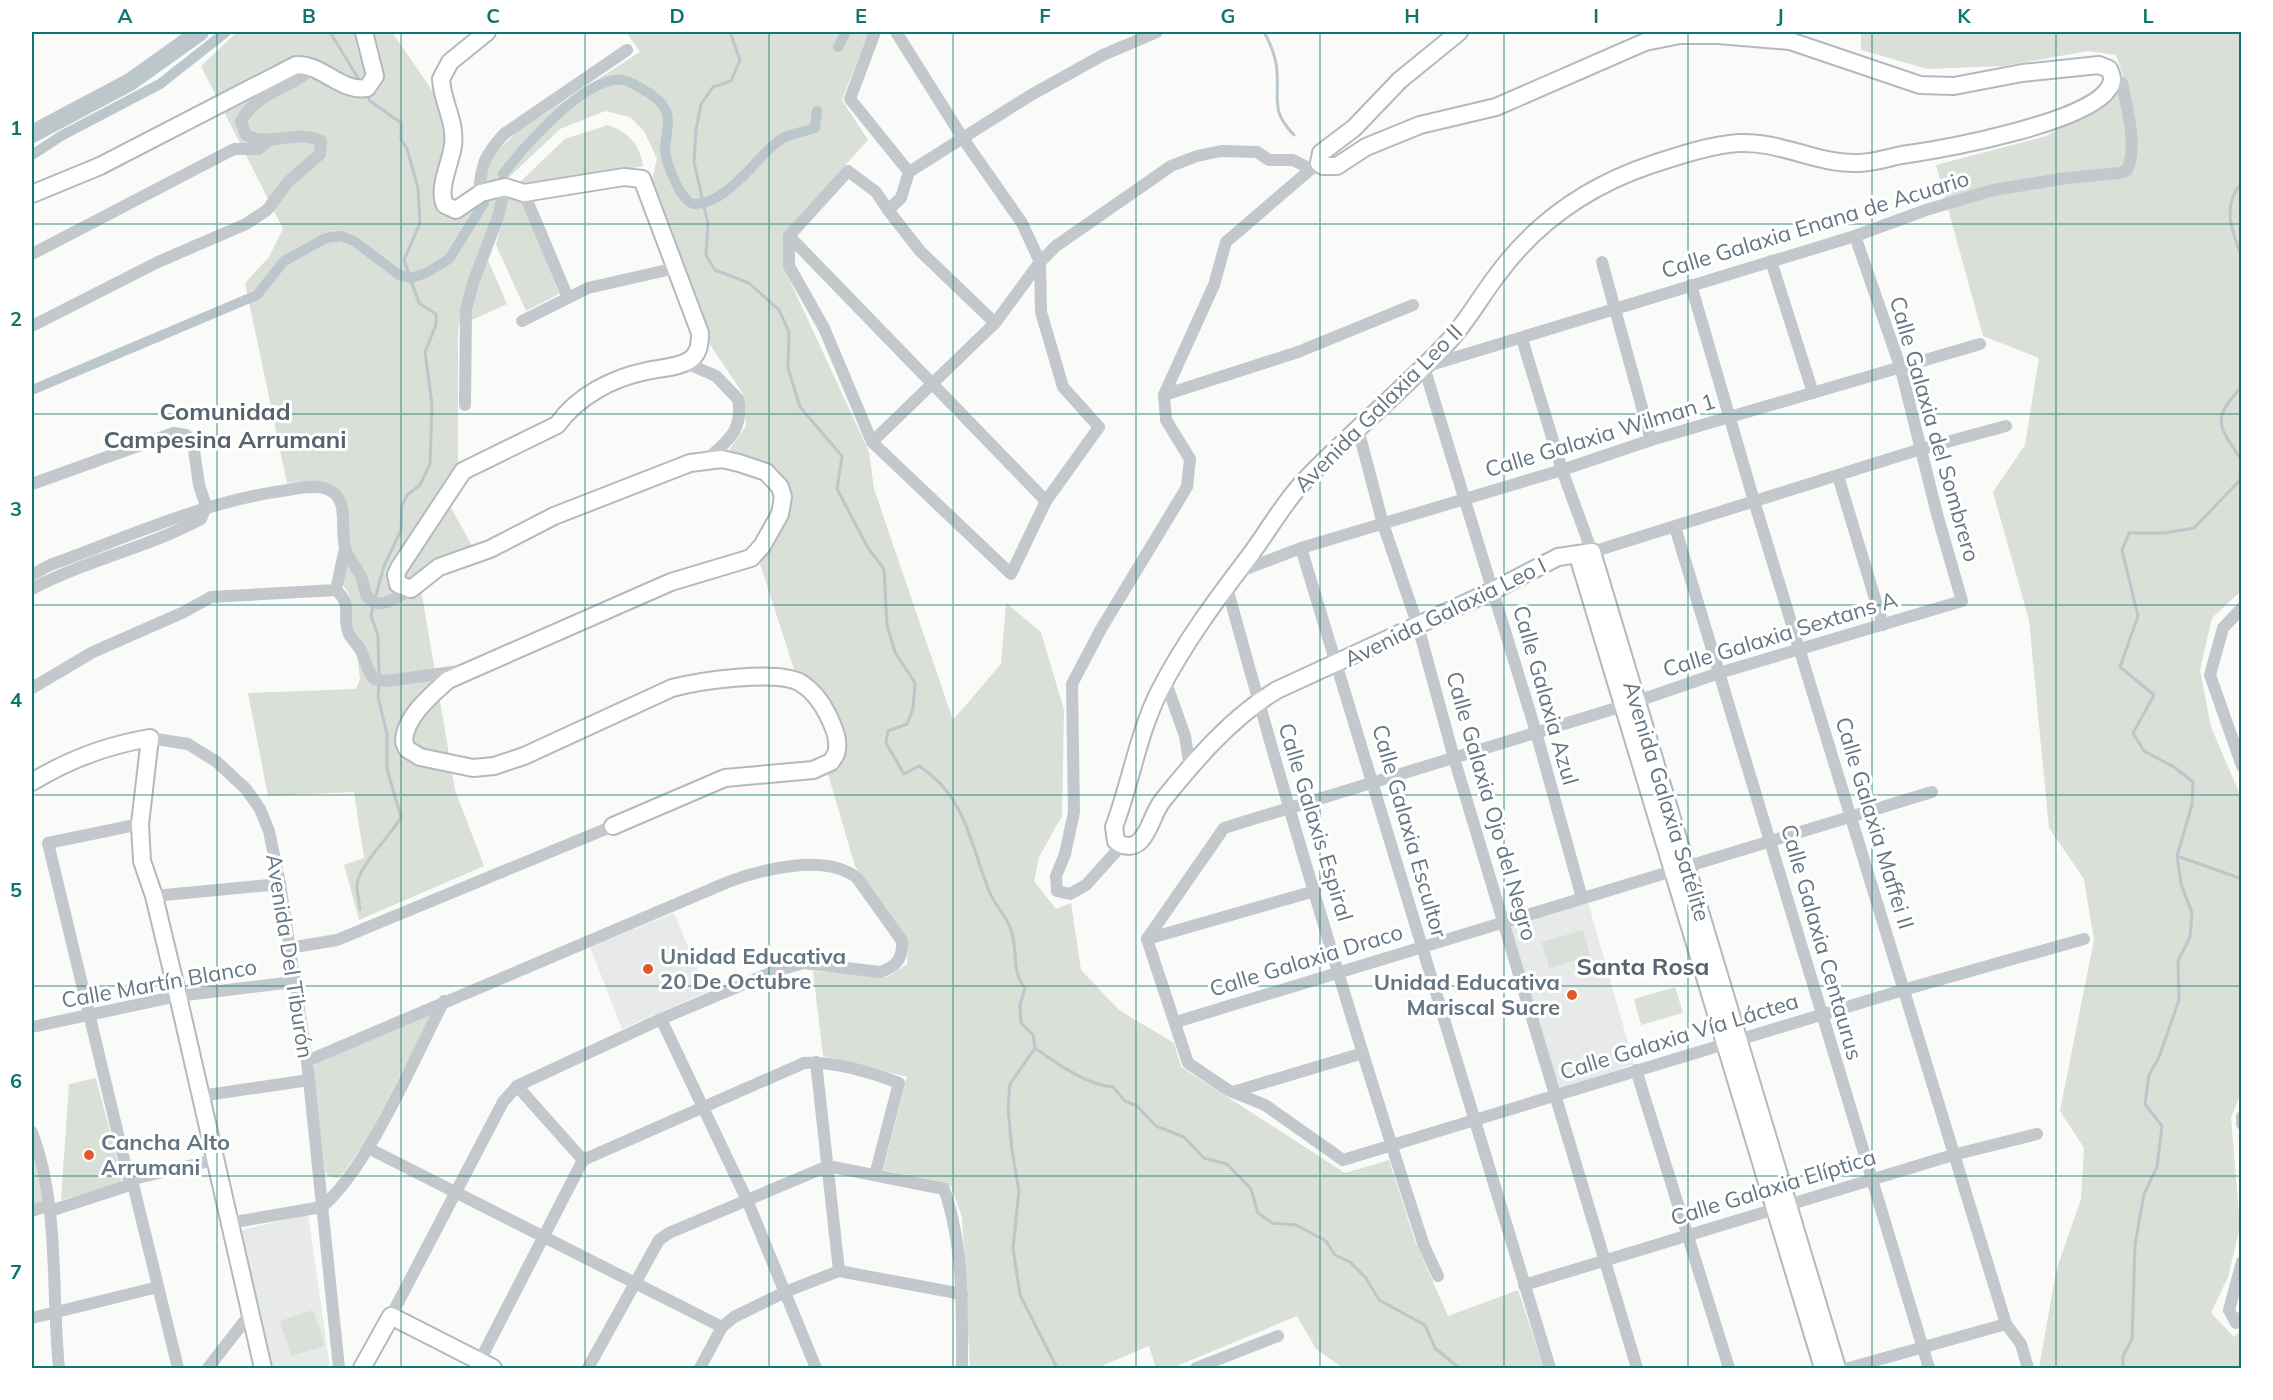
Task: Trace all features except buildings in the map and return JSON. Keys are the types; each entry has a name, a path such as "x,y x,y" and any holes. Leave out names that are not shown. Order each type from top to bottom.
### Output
{"street":[{"path":"32,194 100,166 296,65 313,67 349,87 367,88 375,76 364,32"},
{"path":"411,589 398,584 396,575 399,568 463,471 557,425 566,413 593,391 643,372 686,363 694,357 700,345 700,333 642,179 624,177 525,192 505,187 479,194 456,210 445,205 442,200 453,143 453,126 441,79 450,62 487,32"},
{"path":"875,32 850,99 909,172"},
{"path":"896,32 964,140 1022,223 1040,262 1041,312 1063,387 1099,427 1046,501 1011,574 872,442 824,328 789,266 789,236 848,171 876,192 920,251 995,323"},
{"path":"888,210 901,198 909,172 964,140 1031,95 1103,55 1157,32"},
{"path":"1121,846 1086,885 1070,894 1057,891 1056,876 1065,854 1074,812 1072,684 1101,629 1187,487 1190,459 1166,420 1164,395 1214,285 1226,242 1317,168 1321,153 1354,128 1400,80 1459,32"},
{"path":"872,442 995,323 1040,262 1056,246 1172,166 1197,156 1221,151 1257,152 1269,160 1293,160 1317,168 1337,166 1366,147 1420,125 1496,107 1645,42 1680,35 1718,35 1790,41 1920,85 1954,86 2022,74 2099,65 2109,69 2112,78"},
{"path":"479,194 484,160 504,134 627,50"},
{"path":"32,326 158,262 246,224 267,210 288,182 320,154 321,141 309,136 262,141 246,135 241,122 244,114 271,94 304,76 313,67"},
{"name":"Calle Galaxia Enana de Acuario","path":"1424,367 1855,236 1992,190 2127,170 2131,147 2127,108 2122,83 2112,78"},
{"name":"Avenida Galaxia Leo II","path":"1121,846 1116,841 1114,827 1143,730 1165,680 1231,579 1290,497 1424,367 1466,320 1520,247 1560,211 1586,192 1608,182 1710,147 1733,144 1769,144 1852,163 1945,149 2040,125 2066,116 2104,94 2110,87 2112,78"},
{"path":"32,254 234,149 258,149 270,140"},
{"path":"465,405 466,310 473,283 498,217 505,187"},
{"path":"525,192 568,298"},
{"path":"789,236 1046,501"},
{"name":"Calle Galaxia del Sombrero","path":"1855,236 1901,369 1962,601"},
{"path":"1771,261 1813,393"},
{"path":"1602,262 1651,440"},
{"path":"522,321 588,288 676,268"},
{"name":"Calle Galaxia Maffei II","path":"1691,285 1754,501 1801,649 1953,1155 2006,1324 2021,1344 2028,1368"},
{"path":"1164,395 1298,352 1413,305"},
{"name":"Avenida Galaxia Satélite","path":"1522,339 1782,1207 1837,1368"},
{"name":"Calle Galaxia Wilman 1","path":"1231,579 1301,548 1562,470 1651,440 1901,369 1980,344"},
{"path":"686,363 716,376 738,399 740,422 724,444 707,459"},
{"name":"Calle Galaxia Azul","path":"1424,367 1494,590 1582,898"},
{"name":"Avenida Galaxia Leo I","path":"1121,846 1130,846 1140,842 1161,802 1190,768 1257,702 1494,590 1558,557 1585,554 1921,449 2006,426"},
{"name":"Calle Galaxia Ojo del Negro","path":"1358,429 1383,524 1418,626 1454,758 1637,1368"},
{"path":"32,484 174,433 186,435 193,443 199,485 206,506 201,519 179,531 54,577 32,589"},
{"path":"289,948 337,940 725,778 795,773 821,767 831,762 838,747 825,710 809,689 789,678 754,677 694,682 672,688 524,756 494,766 458,766 413,754 404,742 409,723 448,680 671,582 751,558 762,546 780,514 783,497 780,487 765,472 753,467 722,459 707,459 675,467 554,516 490,549 439,567 411,589 383,604 375,603 368,597 361,577 345,548"},
{"path":"1838,476 1883,625"},
{"path":"32,575 50,565 206,506 244,496 322,487 338,496 342,504 345,548 336,590"},
{"name":"Calle Galaxia Centaurus","path":"1675,527 1929,1368"},
{"name":"Calle Galaxia Escultor","path":"1301,548 1550,1368"},
{"name":"Calle Galaxis Espiral","path":"1231,579 1257,702 1391,1144 1424,1246 1437,1276"},
{"path":"32,688 93,651 184,612 211,597 336,590 344,596 347,605 349,634 361,651 368,671 374,679 386,681 467,670"},
{"name":"Calle Galaxia Sextans A","path":"1147,939 1224,828 1962,601"},
{"path":"2241,608 2223,627 2210,675 2241,766"},
{"path":"1165,680 1185,736 1190,768"},
{"path":"150,738 140,824 142,861 154,896 178,996 262,1368"},
{"name":"Avenida Del Tiburón","path":"32,782 64,764 116,744 150,738 189,744 217,762 246,789 260,808 269,831 280,885 293,982 307,1061 339,1368"},
{"name":"Calle Galaxia Draco","path":"1176,1022 1932,792"},
{"path":"140,824 48,843 178,1368"},
{"path":"307,1061 728,882 779,867 831,866 850,872 857,878 902,941 903,952 898,963 888,970 880,972 804,963 775,971 661,1019 517,1086 503,1102 362,1368"},
{"path":"154,896 280,885"},
{"path":"1315,891 1147,939 1188,1063 1233,1092 1363,1053"},
{"name":"Calle Galaxia Vía Láctea","path":"1233,1092 1265,1105 1342,1160 1391,1144 1475,1122 1635,1070 1821,1014 2084,939"},
{"name":"Calle Martín Blanco","path":"32,1027 178,996 293,982"},
{"path":"229,1223 322,1207 332,1198 368,1148 444,1001"},
{"path":"661,1019 747,1200 816,1368"},
{"path":"816,1062 839,1271"},
{"path":"391,1316 482,1366 583,1160 804,1063 816,1062 875,1074 899,1083 875,1175"},
{"path":"1635,1070 1730,1368"},
{"path":"200,1096 309,1080"},
{"path":"517,1086 583,1160"},
{"path":"2241,1117 2241,1124"},
{"path":"32,1132 47,1185 50,1208 54,1313 59,1368"},
{"name":"Calle Galaxia Elíptica","path":"1524,1285 1953,1155 2037,1134"},
{"path":"368,1148 722,1326"},
{"path":"32,1211 50,1208 131,1182 214,1160"},
{"path":"588,1368 652,1249 669,1233 828,1166 944,1189 955,1220 962,1294 963,1368"},
{"name":"Avenida Galaxia Satélite","path":"1782,1207 1823,1368"},
{"path":"2241,1262 2229,1310 2236,1323 2241,1317"},
{"path":"700,1368 722,1326 734,1317 785,1292 839,1271 962,1294"},
{"path":"32,1318 158,1287"},
{"path":"208,1368 250,1314"},
{"path":"1849,1368 2006,1324"},
{"path":"1196,1368 1278,1336"}],"shaded area":[{"path":"237,32 392,32 436,96 447,119 443,209 497,192 493,219 467,282 458,331 458,467 443,493 472,546 435,559 418,571 455,790 484,866 359,920 344,865 364,858 354,792 268,796 248,693 356,689 360,679 349,594 343,585 348,508 337,491 324,483 307,481 287,483 245,283 269,257 283,229 201,66"},
{"path":"626,32 869,32 842,100 868,140 783,234 785,270 869,452 874,489 953,720 1001,664 1006,603 1041,632 1064,710 1062,816 1039,857 1034,881 1056,909 1071,903 1081,970 1119,1010 1174,1043 1181,1067 1345,1173 1389,1160 1415,1241 1448,1316 1518,1290 1544,1368 1343,1368 1316,1349 1297,1316 1172,1368 1156,1368 1149,1346 1097,1368 970,1368 962,1217 951,1186 883,1170 907,1077 823,1056 813,971 888,977 907,964 908,942 855,866 828,774 839,769 845,750 840,722 818,686 794,669 759,561 787,518 789,503 787,491 782,480 765,464 729,450 746,426 743,394 707,340 652,180 657,159 644,131 630,117 605,111 560,129 505,181 486,187 483,175 494,154 518,131 640,52"},
{"path":"1861,32 2241,32 2241,591 2212,618 2200,670 2211,727 2241,797 2242,1090 2231,1118 2240,1227 2228,1277 2211,1313 2234,1337 2241,1330 2241,1368 2039,1368 2056,1271 2081,1199 2084,1148 2060,1111 2094,940 2084,879 2049,828 2029,620 1993,492 2025,445 2039,358 1983,336 1936,165 2046,136 2111,96 2125,82 2116,55 2088,51 2003,66 1928,69 1861,50"},
{"path":"608,125 621,131 632,140 643,166 567,181 519,183 565,139"},
{"path":"509,196 524,202 559,294 526,311 496,245"},
{"path":"488,260 507,304 470,321 477,289"},
{"name":"Unidad Educativa Mariscal Sucre","path":"1588,902 1634,1064 1557,1090 1508,925"},
{"name":"Unidad Educativa 20 De Octubre","path":"674,913 707,992 622,1029 590,947"},
{"path":"1583,930 1590,956 1549,968 1542,942"},
{"path":"1675,987 1683,1013 1641,1025 1634,999"},
{"path":"432,1013 364,1146 338,1178 330,1177 325,1172 312,1071 315,1064"},
{"path":"96,1078 122,1178 120,1184 61,1200 69,1084"},
{"path":"32,1147 45,1204 32,1208"},
{"path":"308,1214 330,1368 268,1368 235,1232"},
{"path":"313,1310 325,1346 291,1356 280,1321"}],"waterway":[{"path":"32,134 130,82 200,32"},
{"path":"32,155 61,136 160,84 226,32"},
{"path":"330,32 361,83"},
{"path":"730,32 740,60 731,81 713,87 701,104 696,130 694,162 708,224 706,255 715,270 749,283 779,310 789,332 788,368 800,407 842,456 837,489 868,548 884,569 887,625 895,652 915,683 913,709 907,724 888,731 886,743 904,774 919,766 935,778 957,806 971,838 989,891 1008,922 1013,935 1016,966 1020,981 1025,988 1020,1005 1021,1023 1033,1035 1035,1048 1053,1061 1083,1078 1113,1087 1125,1101 1137,1106 1156,1126 1184,1137 1204,1158 1227,1164 1251,1189 1258,1213 1272,1223 1296,1225 1326,1241 1335,1255 1350,1262 1366,1278 1379,1300 1425,1325 1435,1348 1459,1368"},
{"path":"838,47 846,32"},
{"path":"1264,32 1276,63 1279,112 1294,135"},
{"path":"503,174 556,115 591,89 607,82 622,80 630,82 650,93 663,106 668,118 665,150 668,164 680,190 690,202 695,204 707,202 729,189 781,139 815,128 817,111"},
{"path":"367,94 370,101 401,123 401,139 407,149 418,188 420,223 404,260 419,303 436,314 436,325 425,352 432,405 430,464 420,485 407,495 402,506 401,530 384,566 375,599"},
{"path":"2242,183 2236,191 2230,209 2232,229 2242,257"},
{"path":"32,390 257,295 284,261 326,238 341,236 354,241 399,275 411,278 426,273 449,259 484,203"},
{"path":"2242,387 2225,408 2221,424 2228,440 2242,461"},
{"path":"2123,1368 2123,1356 2132,1339 2135,1245 2144,1194 2157,1167 2162,1126 2145,1104 2149,1075 2159,1057 2179,1000 2178,961 2190,937 2192,913 2181,884 2177,856 2192,805 2193,782 2174,767 2144,751 2133,733 2154,695 2120,667 2138,616 2122,550 2129,533 2165,533 2194,528 2242,478"},
{"path":"373,605 371,616 378,635 379,675"},
{"path":"360,909 357,888 359,877 401,817 387,769 387,734 378,697 379,682"},
{"path":"2177,856 2242,879"},
{"path":"1035,1048 1010,1084 1008,1108 1019,1191 1013,1248 1020,1295 1057,1368"}],"place":[{"name":"Unidad Educativa 20 De Octubre","path":"648,969"},
{"name":"Unidad Educativa Mariscal Sucre","path":"1572,995"},
{"name":"Cancha Alto Arrumani","path":"89,1155"}],"district":[{"name":"Comunidad Campesina Arrumani","path":"225,426"},
{"name":"Santa Rosa","path":"1643,967"}]}
